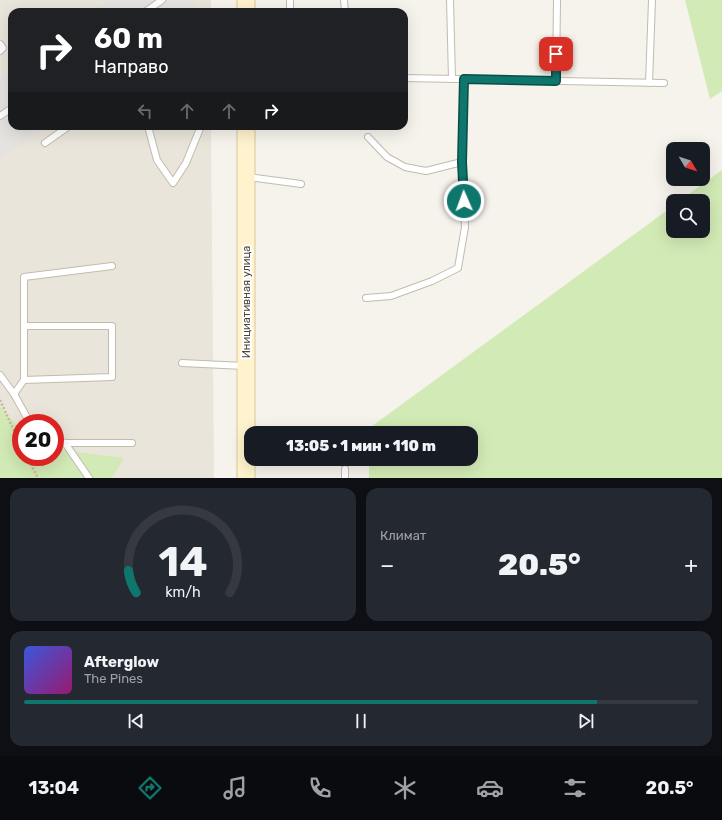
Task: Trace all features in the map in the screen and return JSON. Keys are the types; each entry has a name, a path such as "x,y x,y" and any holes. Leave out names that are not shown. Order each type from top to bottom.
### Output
{"main road":[{"name":"Инициативная улица","path":"246,130 246,478"}],"lane":[{"path":"151,8 162,0"},
{"path":"450,0 452,79"},
{"path":"556,81 557,0"},
{"path":"649,83 652,0"},
{"path":"0,44 3,48 0,51"},
{"path":"408,78 664,83"},
{"path":"366,298 391,296 432,282 458,268 465,227 462,162 464,79"},
{"path":"45,143 63,130"},
{"path":"149,130 157,160 173,183 186,163 200,130"},
{"path":"368,137 388,157 405,167 426,171 462,162"},
{"path":"246,177 301,184"},
{"path":"14,394 24,380 24,277 112,266"},
{"path":"24,326 112,326 112,377 24,380"},
{"path":"182,363 246,366"},
{"path":"0,375 14,394 25,414"},
{"path":"65,443 132,443"},
{"path":"65,443 89,478"},
{"path":"345,469 345,478"}],"path":[{"path":"0,400 12,426"},
{"path":"32,466 38,478"}],"shaded area":[{"path":"0,0 211,0 211,8 8,8 8,130 211,130 214,478 0,478"},
{"path":"109,0 191,0 196,8 98,8"},
{"path":"8,72 8,130 42,130 0,160 0,77"}],"green space":[{"path":"685,0 722,0 722,91 710,99"},
{"path":"722,170 722,478 369,478 369,466 478,466 478,426 372,426 666,211 666,238 710,238 710,194 689,194 700,186 710,186 710,179"},
{"path":"0,407 12,420 12,466 64,466 64,450 124,458 112,478 0,478"}],"route":[{"path":"464,201 462,162 464,79 556,81 556,54"}]}
